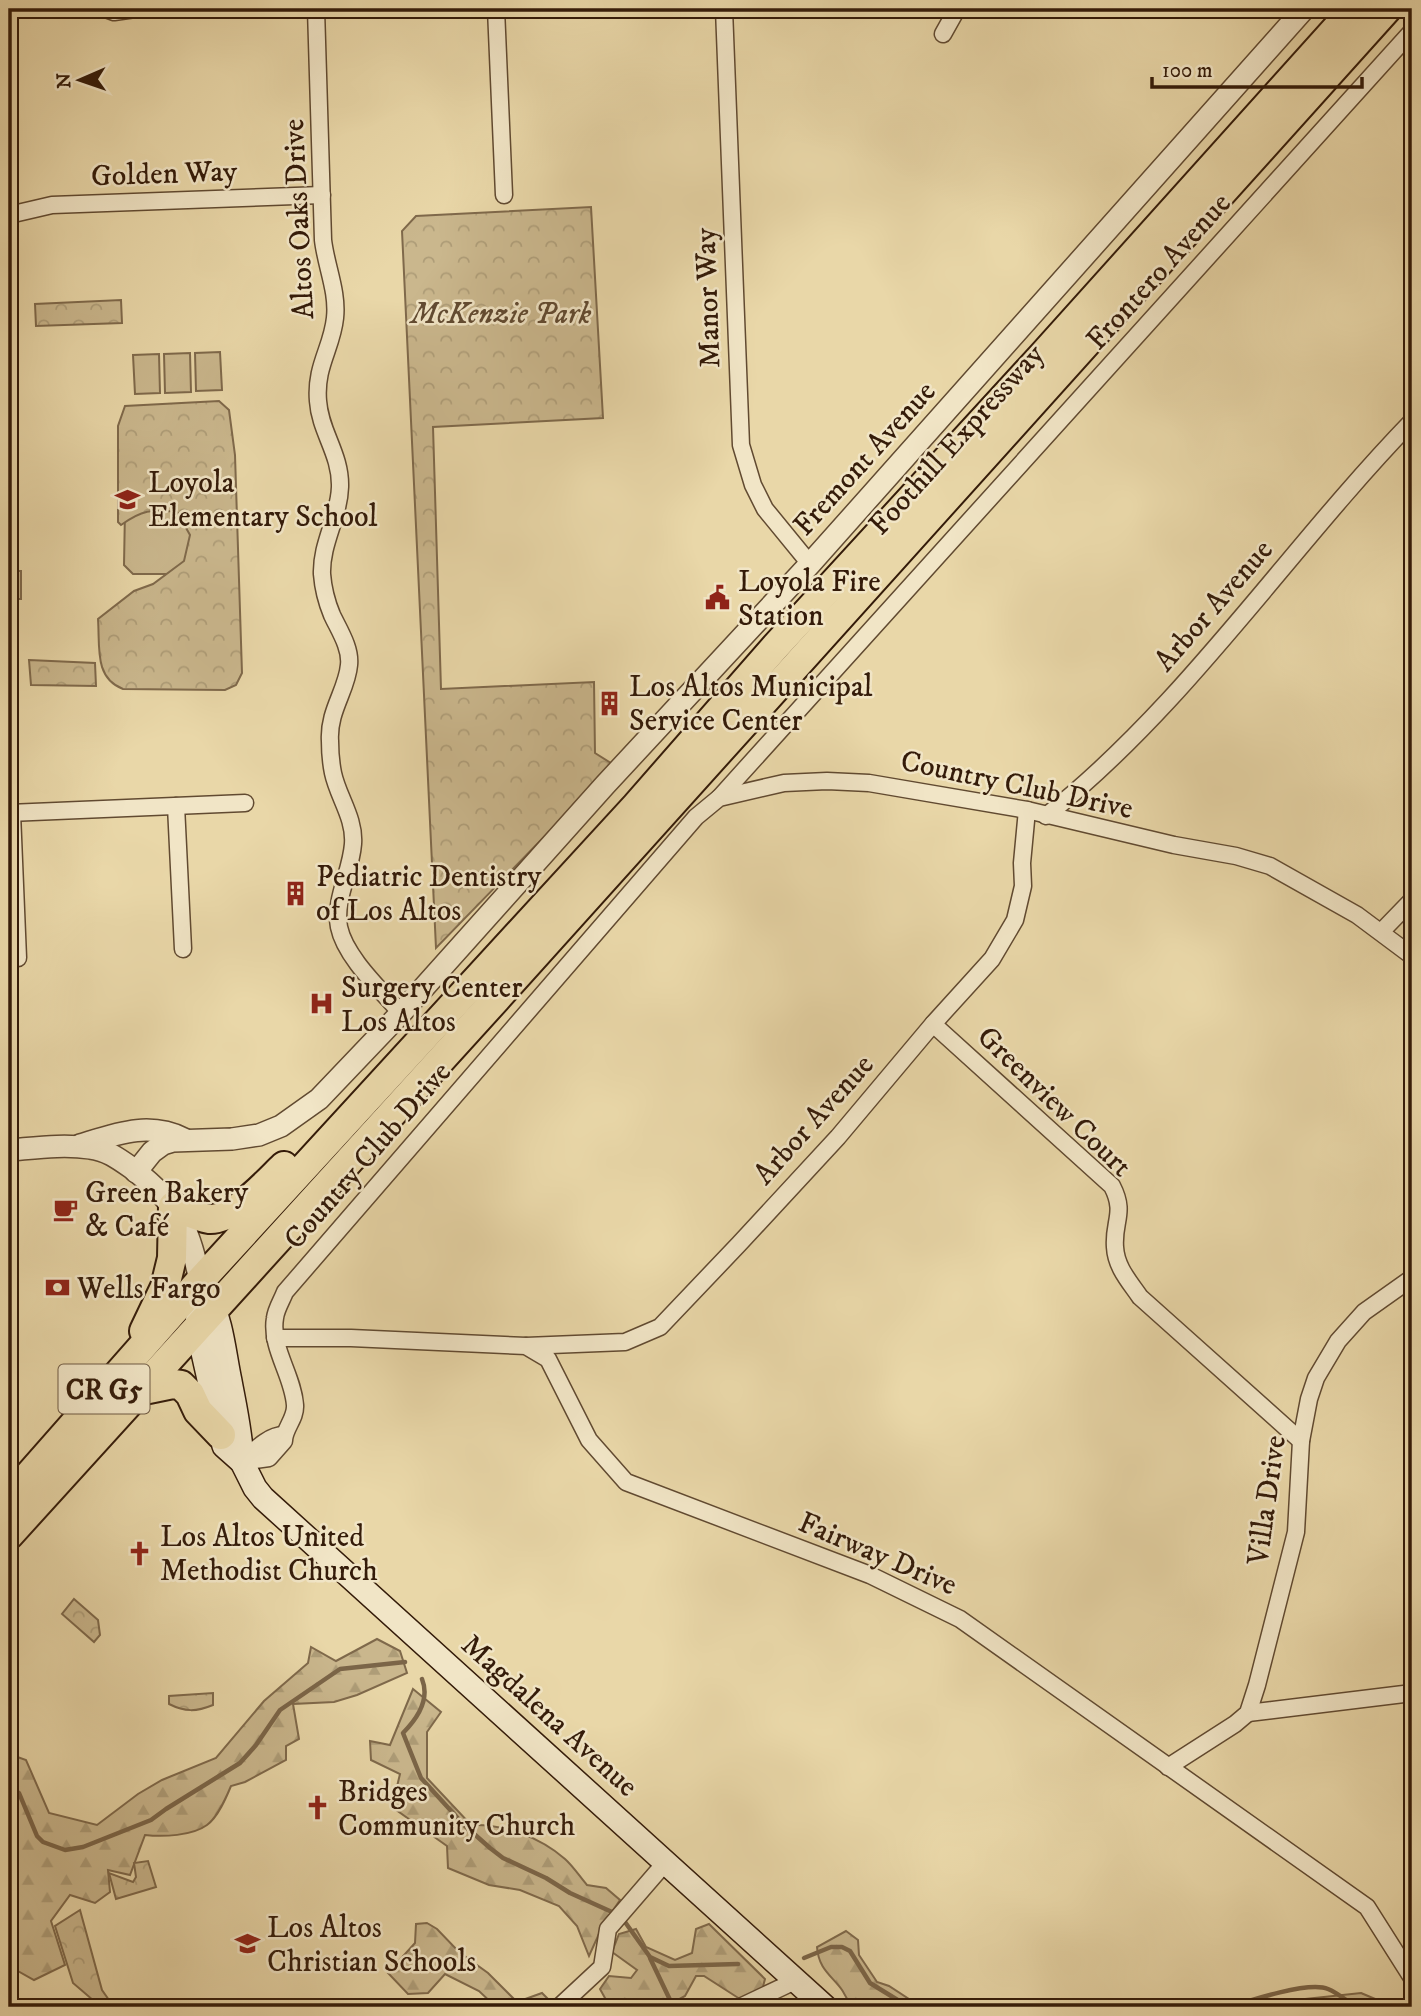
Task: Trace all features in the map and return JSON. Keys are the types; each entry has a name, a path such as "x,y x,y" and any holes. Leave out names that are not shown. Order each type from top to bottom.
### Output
{"highway":[{"name":"Foothill Expressway","path":"9,1498 200,1281 636,806 776,646 1043,355 1354,9"},
{"name":"Foothill Expressway","path":"9,1535 505,989 1387,9"},
{"path":"132,1357 165,1287 172,1258 173,1206 207,1219 222,1218 237,1209 285,1166 327,1143"},
{"path":"139,1391 165,1385 181,1385 190,1394 198,1411 221,1436"}],"main road":[{"name":"Magdalena Avenue","path":"200,1281 221,1436 224,1446 242,1462 256,1488 273,1507 825,2007"},
{"name":"Magdalena Avenue","path":"206,1317 242,1441 242,1462"}],"street":[{"path":"106,9 114,12 135,9"},
{"name":"Altos Oaks Drive","path":"316,9 325,262 336,303 335,322 317,382 322,428 335,452 340,485 337,510 324,547 322,579 331,612 349,656 349,666 334,712 330,741 333,774 352,825 353,842 338,909 339,928 347,946 369,977 401,1013"},
{"path":"496,9 504,195"},
{"name":"Manor Way","path":"724,9 741,445 753,485 765,509 810,564"},
{"path":"943,34 957,9"},
{"name":"Fremont Avenue","path":"136,1172 152,1152 163,1144 259,1135 281,1126 319,1099 401,1013 605,785 810,564 1304,9"},
{"name":"Frontero Avenue","path":"719,797 1412,31"},
{"name":"Golden Way","path":"9,215 52,205 322,195"},
{"name":"Arbor Avenue","path":"1046,817 1088,782 1168,701 1412,421"},
{"name":"Country Club Drive","path":"242,1462 263,1443 278,1435 284,1435 292,1422 295,1402 275,1338 275,1316 285,1292 696,817 719,797 784,783 869,783 1027,810 1046,817 1236,856 1270,866 1315,890 1381,932 1412,956"},
{"path":"18,958 10,813 245,803"},
{"path":"176,806 183,949"},
{"name":"Arbor Avenue","path":"526,1346 625,1342 660,1327 838,1137 992,959 1015,920 1023,886 1022,863 1027,810"},
{"path":"1381,932 1412,900"},
{"name":"Greenview Court","path":"933,1024 1112,1186 1119,1200 1114,1246 1119,1268 1140,1297 1301,1441"},
{"path":"75,1147 124,1132 166,1130 186,1140"},
{"path":"9,1150 75,1147 116,1157 151,1183 173,1206 188,1232 200,1281"},
{"name":"Villa Drive","path":"1248,1713 1296,1532 1301,1441 1316,1378 1338,1341 1364,1312 1412,1278"},
{"path":"275,1338 351,1338 526,1346"},
{"name":"Fairway Drive","path":"526,1346 548,1359 589,1440 626,1482 870,1575 960,1619 1367,1907 1412,1978"},
{"path":"1168,1766 1248,1713 1412,1693"},
{"path":"559,2007 602,1967 608,1929 665,1863"},
{"path":"740,2007 795,1981"}],"green space":[{"name":"McKenzie Park","path":"591,207 603,418 433,427 441,689 594,682 595,753 614,765 436,948 402,231 416,216"},
{"path":"121,300 122,323 36,326 35,304"},
{"path":"220,352 222,390 196,391 195,353"},
{"path":"190,353 191,392 165,393 164,354"},
{"path":"159,354 160,393 135,394 133,355"},
{"path":"219,401 229,410 235,455 242,673 236,685 225,690 123,689 107,677 103,669 99,651 98,619 134,591 153,584 184,561 190,535 177,512 147,512 121,525 118,522 118,426 125,406"},
{"path":"193,503 187,574 133,574 124,565 125,510"},
{"path":"9,571 21,571 21,599 9,599"},
{"path":"29,660 95,663 96,686 31,685"},
{"path":"74,1599 98,1620 100,1635 94,1642 62,1614"},
{"path":"377,1639 400,1651 407,1673 334,1702 293,1704 299,1739 286,1746 286,1760 245,1782 231,1786 215,1817 201,1829 177,1835 145,1835 130,1875 108,1870 110,1892 95,1903 70,1895 51,1921 65,1965 34,1980 9,1966 9,1856 18,1843 9,1825 9,1754 26,1760 49,1813 97,1825 138,1794 162,1780 216,1758 264,1701 308,1663 311,1647 336,1661"},
{"path":"413,1689 441,1712 427,1732 427,1778 471,1825 496,1827 533,1838 565,1859 587,1885 606,1888 620,1900 603,1925 589,1956 577,1926 559,1906 520,1890 489,1885 448,1868 447,1846 392,1807 400,1774 371,1760 370,1741 390,1745"},
{"path":"213,1693 213,1705 201,1709 185,1710 169,1704 169,1696"},
{"path":"148,1861 156,1887 116,1899 109,1873 133,1882 136,1877 134,1863"},
{"path":"80,1910 102,1990 109,2000 101,2007 73,1983 55,1926"},
{"path":"427,1923 437,1929 459,1952 488,1973 517,2002 542,1993 553,2004 550,2007 496,2007 479,1991 445,1974 428,1993 408,1994 388,1973 415,1943 416,1924"},
{"path":"709,1924 765,1979 761,1994 743,2001 704,1976 696,1976 685,1996 665,2007 610,2007 600,1989 609,1976 631,1978 637,1970 612,1952 619,1934 636,1929 646,1947 675,1960 692,1953 696,1929"},
{"path":"846,1931 858,1940 859,1955 877,1982 889,1986 912,2001 912,2007 850,2007 842,1990 822,1965 817,1947"},
{"path":"1361,1993 1394,2007 1231,2007"}],"waterway":[{"path":"9,1786 19,1793 37,1836 43,1842 65,1850 83,1847 151,1820 240,1763 280,1710 340,1669 405,1662"},
{"path":"422,1679 424,1694 421,1708 403,1733 421,1778 464,1825 503,1858 612,1912"},
{"path":"625,1922 650,1957 669,1966 738,1964"},
{"path":"804,1958 831,1947 842,1947 850,1951 870,1983 909,2007"},
{"path":"650,1958 671,2002"},
{"path":"1231,2007 1280,1992 1308,1987 1328,1989 1356,2007"}],"place":[{"name":"Loyola Elementary School","path":"128,499"},
{"name":"Loyola Fire Station","path":"718,598"},
{"name":"Los Altos Municipal Service Center","path":"609,703"},
{"name":"Pediatric Dentistry of Los Altos","path":"296,893"},
{"name":"Surgery Center Los Altos","path":"321,1004"},
{"name":"Green Bakery & Café","path":"65,1209"},
{"name":"Wells Fargo","path":"57,1288"},
{"name":"Los Altos United Methodist Church","path":"140,1553"},
{"name":"Bridges Community Church","path":"318,1808"},
{"name":"Los Altos Christian Schools","path":"247,1944"}]}
